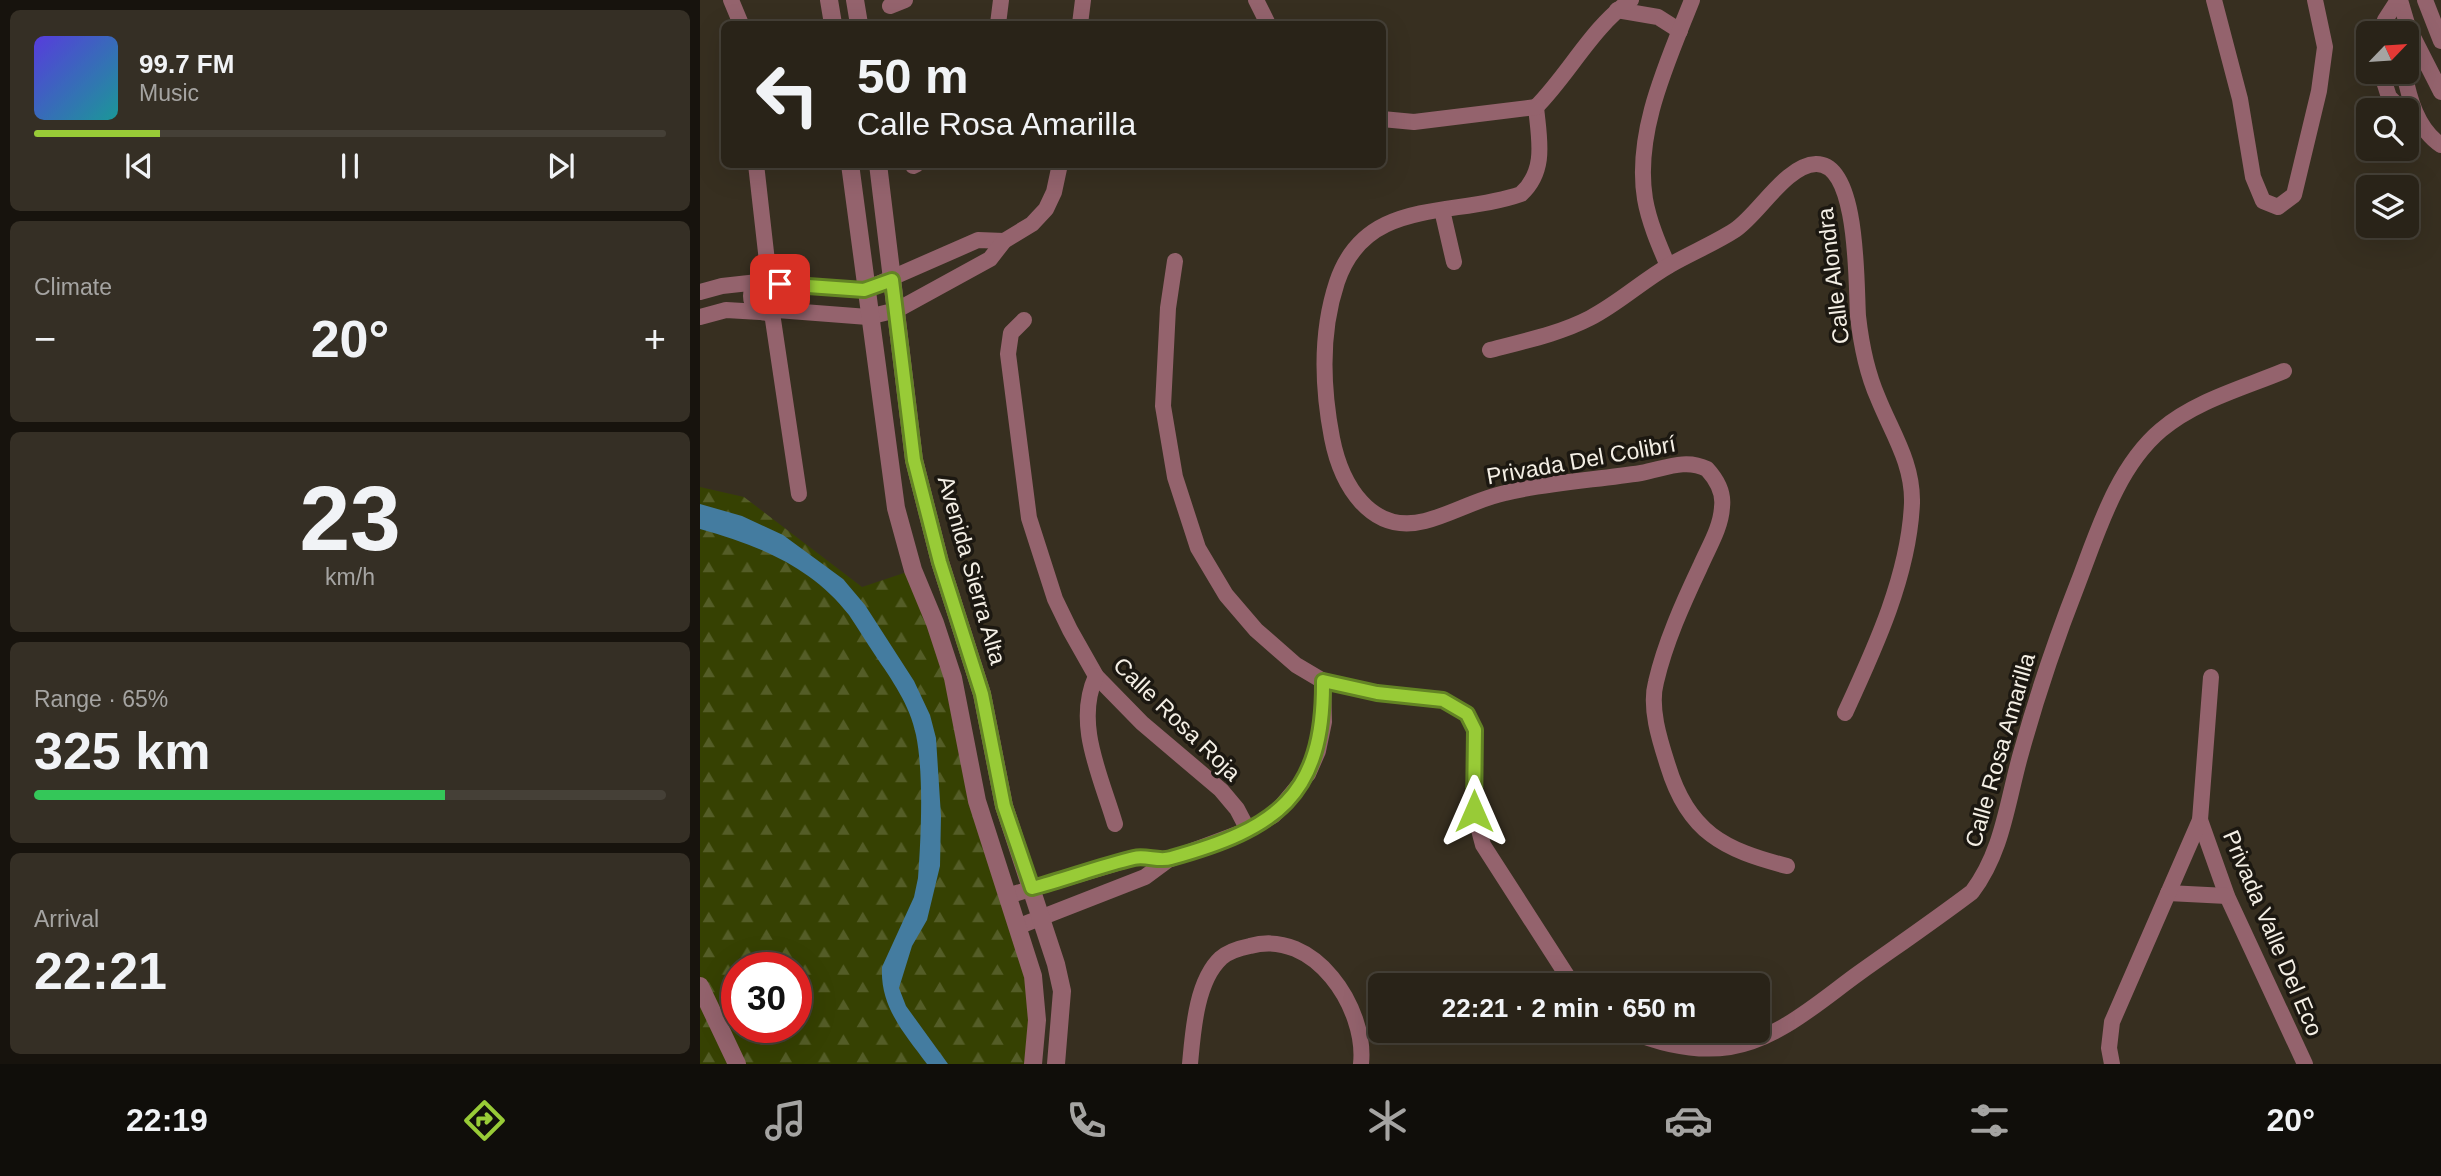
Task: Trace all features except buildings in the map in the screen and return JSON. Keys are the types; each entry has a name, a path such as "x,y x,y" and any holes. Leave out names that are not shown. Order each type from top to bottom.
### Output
{"street":[{"path":"731,0 740,21"},
{"path":"829,0 832,21"},
{"path":"855,0 858,21"},
{"path":"890,6 905,0"},
{"path":"998,21 1001,0"},
{"path":"1080,21 1083,0"},
{"path":"1256,0 1266,21"},
{"path":"1386,119 1414,122 1536,107 1554,89 1617,10 1631,0"},
{"path":"1668,266 1649,216 1644,171 1653,107 1692,0"},
{"path":"2214,0 2240,99 2256,186 2263,201 2278,207 2294,195 2319,91 2325,47 2315,0"},
{"path":"2399,0 2405,21"},
{"path":"2385,21 2399,0"},
{"path":"2425,0 2439,36"},
{"path":"1617,10 1658,17 1680,31"},
{"path":"2419,52 2441,92"},
{"name":"Privada Del Colibrí","path":"1536,107 1539,168 1530,185 1521,194 1390,222 1355,246 1343,265 1336,285 1324,346 1323,390 1336,458 1356,498 1368,511 1385,520 1412,524 1526,488 1647,472 1687,463 1707,469 1722,492 1720,520 1667,647 1655,684 1656,714 1672,778 1697,825 1722,844 1751,857 1787,866"},
{"path":"2419,125 2441,145"},
{"name":"Calle Alondra","path":"1490,350 1557,332 1588,319 1668,266 1736,229 1803,167 1825,165 1835,170 1847,196 1859,321 1865,355 1877,397 1899,440 1909,470 1912,499 1909,536 1899,578 1844,713"},
{"path":"756,168 769,281 785,295 770,312"},
{"path":"850,168 864,290 896,508 913,570 935,622 961,714 978,801 1033,976 1037,1020 1033,1064"},
{"name":"Avenida Sierra Alta","path":"878,168 914,460 982,694 1004,806 1044,919 1062,991 1056,1064"},
{"path":"700,317 726,310 868,317 897,310 990,259 1004,241 1032,224 1046,209 1055,192 1059,168"},
{"path":"1442,210 1454,262"},
{"path":"700,292 722,286 769,281 864,290 978,240 1004,241"},
{"path":"947,254 958,276"},
{"path":"1175,261 1168,308 1163,406 1175,477 1199,548 1226,595 1256,631 1296,665 1323,681 1377,693 1443,700 1467,714 1475,730 1474,811 1483,845 1565,973"},
{"path":"769,281 750,297 770,312 799,494"},
{"name":"Calle Rosa Roja","path":"1024,320 1011,334 1008,354 1029,518 1055,599 1096,676 1142,723 1221,790 1248,830"},
{"name":"Calle Rosa Amarilla","path":"1770,1032 1793,1020 1972,892 1989,870 2001,838 2039,684 2100,524 2127,473 2144,446 2190,410 2284,371"},
{"path":"935,622 957,614"},
{"path":"1096,676 1088,695 1087,732 1115,824"},
{"path":"2112,1064 2108,1034 2112,1021 2200,820 2211,677"},
{"path":"1017,927 1044,919 1145,877 1168,860 1248,830 1274,815 1308,774 1318,751 1324,722 1323,681"},
{"name":"Privada Valle Del Eco","path":"2200,820 2227,896 2305,1064"},
{"path":"1007,896 1137,857 1168,860"},
{"path":"1102,868 1110,890"},
{"path":"2168,893 2227,896"},
{"path":"1190,1064 1203,991 1209,973 1221,957 1234,950 1271,944 1292,949 1314,961 1334,978 1358,1024 1361,1064"},
{"path":"700,986 737,1064"},
{"name":"Calle Rosa Amarilla","path":"1668,1043 1707,1048 1741,1043"}],"green space":[{"path":"700,487 744,497 862,587 913,570 1033,976 1033,1064 700,1064"}],"water":[{"path":"700,504 742,516 783,535 843,579 865,605 914,681 930,715 936,738 941,816 940,866 927,920 912,946 899,988 906,1006 948,1064 927,1064 895,1019 882,981 882,967 914,897 918,878 920,768 916,735 909,713 888,674 849,615 834,598 818,583 782,560 742,542 700,529"}],"route":[{"path":"780,284 864,290 892,280 914,460 940,562 982,694 1004,806 1032,888 1137,857 1168,860 1248,830 1274,815 1308,774 1318,751 1324,722 1323,681 1377,693 1443,700 1456,705 1467,714 1475,730 1474,811"}]}
